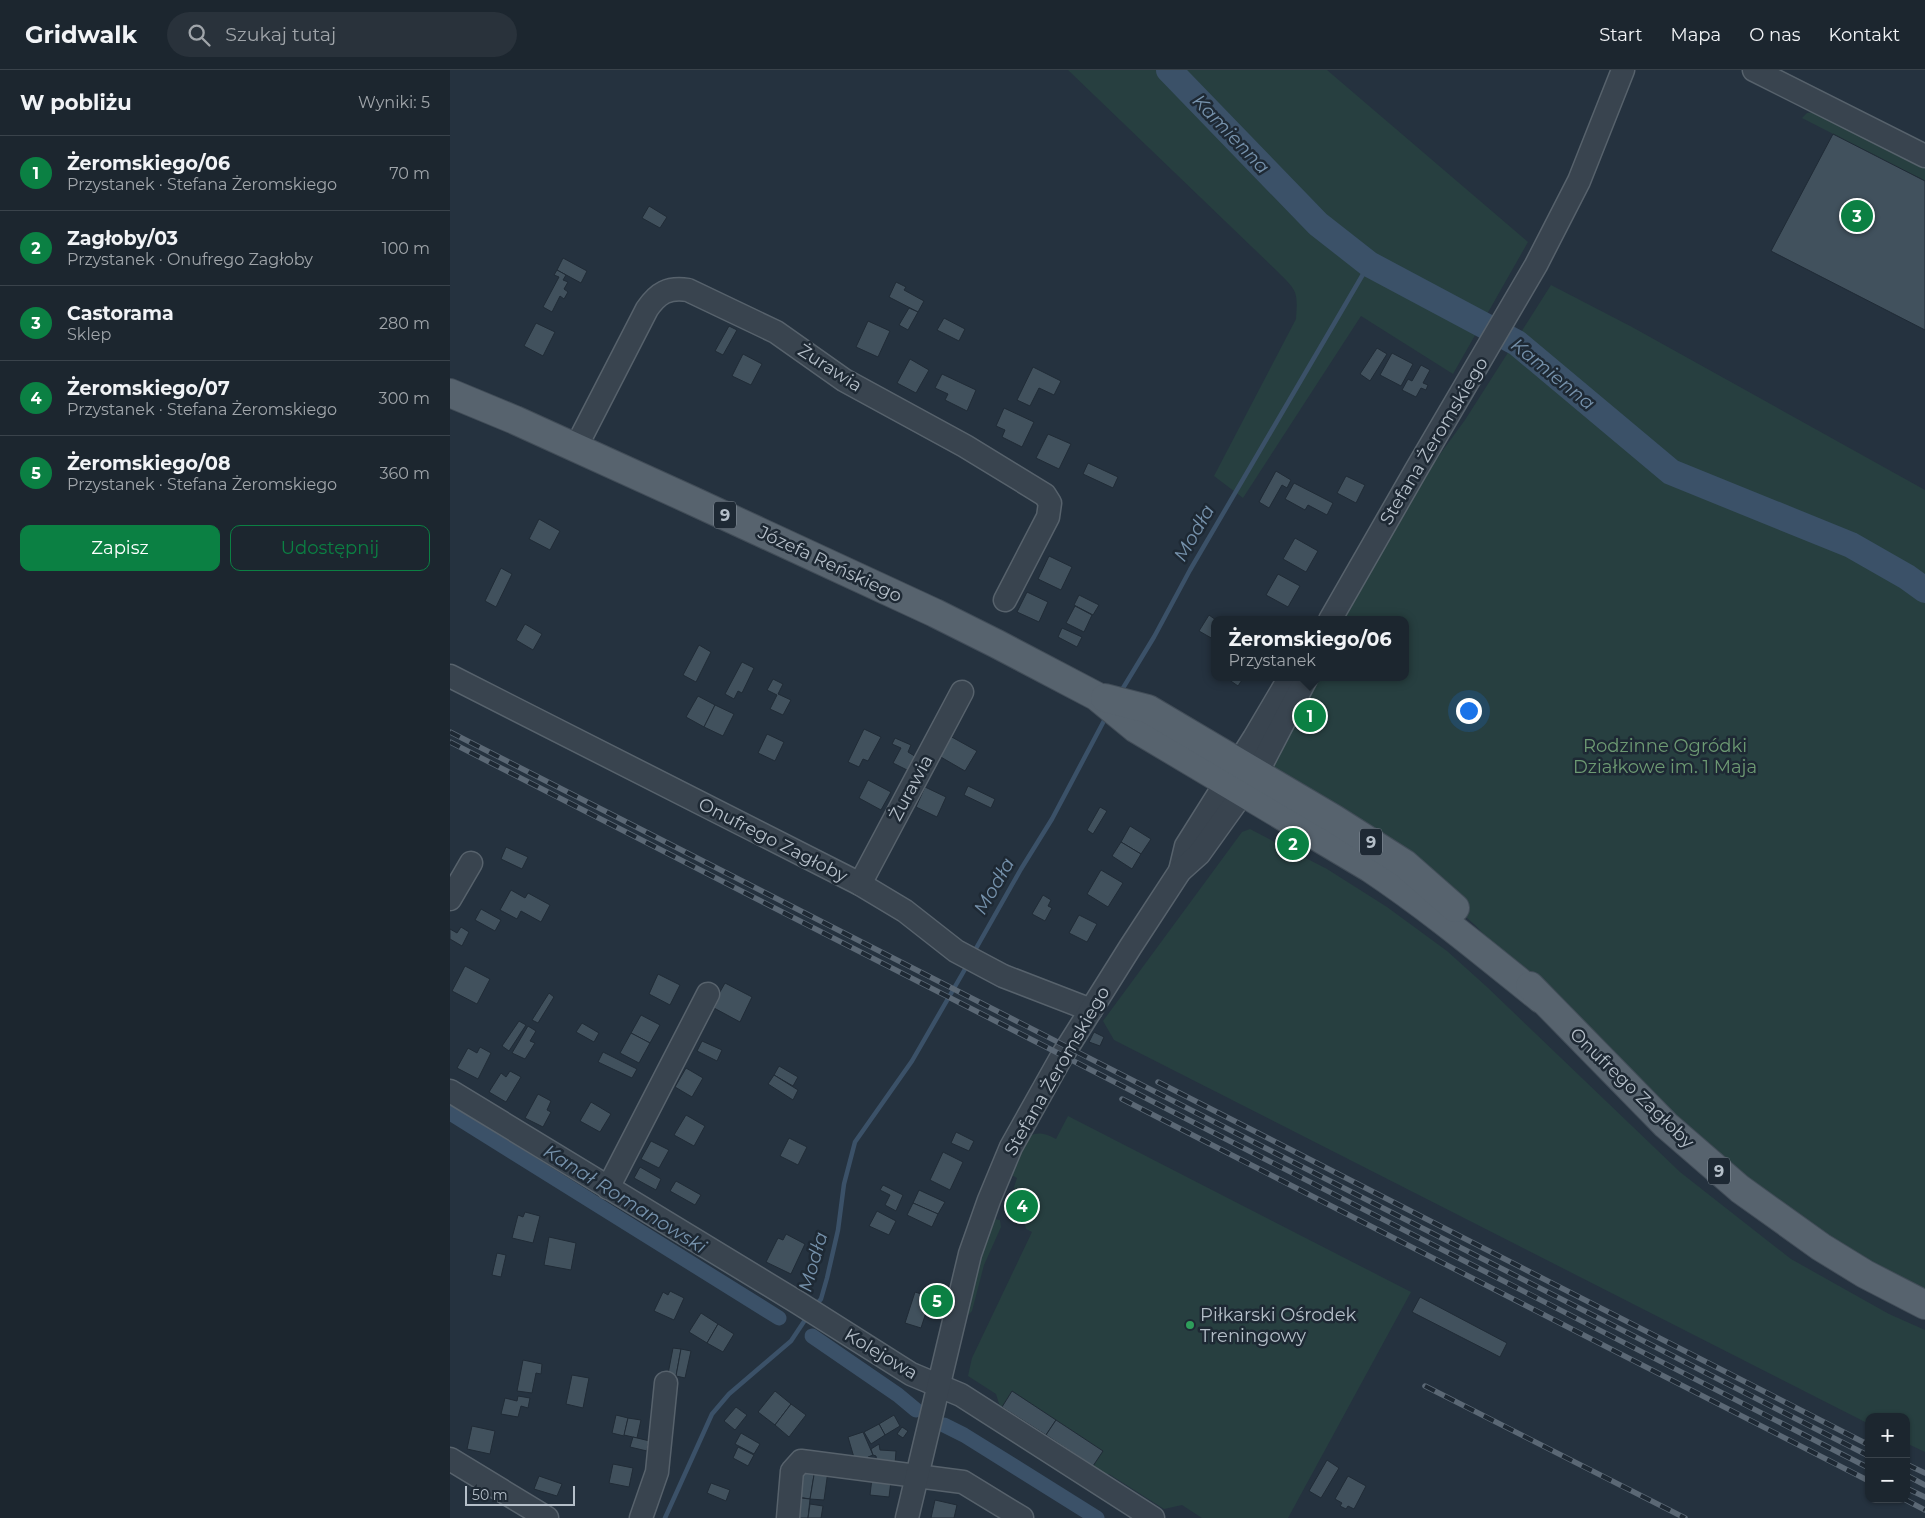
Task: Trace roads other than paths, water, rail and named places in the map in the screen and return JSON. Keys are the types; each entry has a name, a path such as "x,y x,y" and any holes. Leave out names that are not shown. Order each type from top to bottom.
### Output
{"main road":[{"name":"Józefa Reńskiego","path":"450,394 576,447 935,613 1141,719 1242,777"},
{"name":"Onufrego Zagłoby","path":"1242,777 1367,839 1405,864 1475,925 1541,999 1666,1125 1740,1189 1865,1274 1925,1305"}],"street":[{"name":"Stefana Żeromskiego","path":"1332,616 1524,287 1579,181 1623,70"},
{"path":"1754,70 1925,156"},
{"name":"Żurawia","path":"576,447 654,298 666,290 678,288 688,290 776,332 844,380 965,446 1045,495 1050,504 1048,517 1005,600"},
{"name":"Onufrego Zagłoby","path":"450,676 860,884 905,911 956,952 1003,976 1090,1010"},
{"name":"Stefana Żeromskiego","path":"1242,777 1288,681"},
{"name":"Stefana Żeromskiego","path":"907,1518 970,1254 997,1179 1011,1147 1027,1115 1090,1010 1180,871 1186,846 1242,777 1304,681"},
{"name":"Żurawia","path":"860,884 962,692"},
{"path":"450,899 471,863"},
{"path":"608,1188 708,994"},
{"name":"Kolejowa","path":"450,1091 797,1302 911,1374 961,1395 1153,1518"},
{"path":"641,1518 657,1472 666,1383"},
{"path":"450,1459 547,1518"},
{"path":"788,1518 792,1471 801,1462 963,1482 1022,1518"}],"waterway":[{"name":"Kamienna","path":"1169,70 1318,224 1369,264 1517,343 1671,472 1851,545 1907,577 1925,590"},
{"name":"Modła","path":"1120,693 1369,264"},
{"name":"Modła","path":"974,952 1052,819 1106,717"},
{"name":"Modła","path":"815,1306 821,1299 827,1278 838,1230 844,1184 855,1142 912,1061 968,964"},
{"name":"Kanał Romanowski","path":"450,1113 779,1318"},
{"name":"Modła","path":"665,1518 712,1414 729,1394 791,1341 807,1317"},
{"name":"Kanał Romanowski","path":"812,1336 898,1395 916,1410"},
{"name":"Kanał Romanowski","path":"944,1425 964,1435 1097,1518"}],"railway":[{"path":"450,732 1865,1454"},
{"path":"450,742 1865,1466"},
{"path":"1158,1082 1865,1443"},
{"path":"1122,1099 1865,1479"},
{"path":"1425,1386 1685,1518"},
{"path":"1910,1466 1925,1473"},
{"path":"1910,1477 1925,1485"},
{"path":"1910,1490 1925,1497"},
{"path":"1910,1502 1925,1510"}],"place":[{"name":"Castorama","path":"1857,216"},
{"name":"Żeromskiego/06","path":"1310,716"},
{"name":"Zagłoby/03","path":"1293,844"},
{"name":"Żeromskiego/07","path":"1022,1206"},
{"name":"Żeromskiego/08","path":"937,1301"},
{"name":"Piłkarski Ośrodek Treningowy","path":"1190,1325"}],"park label":[{"name":"Rodzinne Ogródki Działkowe im. 1 Maja","path":"1665,756"}]}
